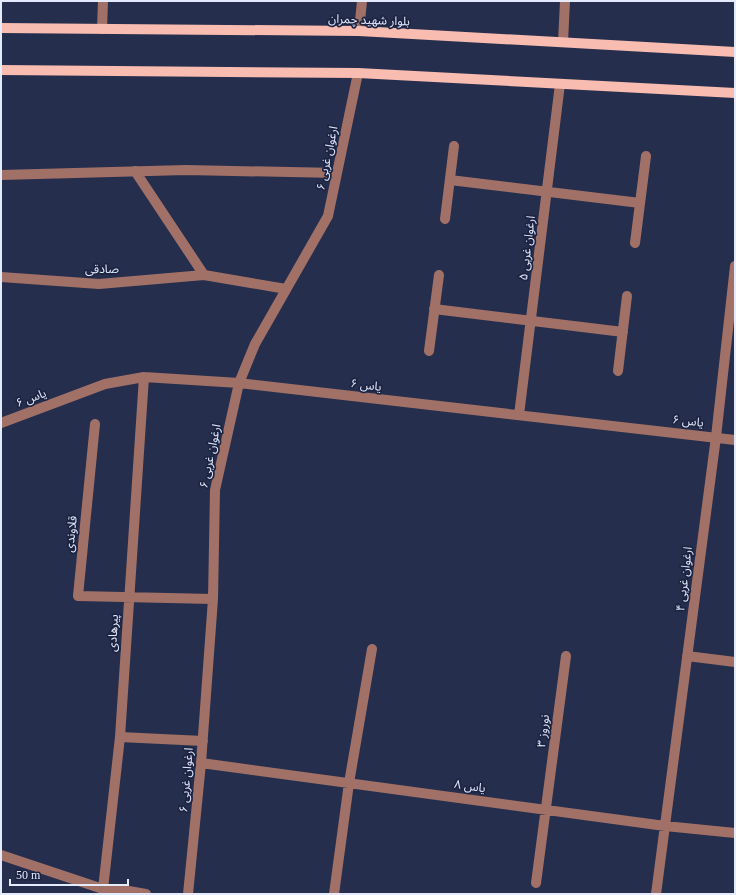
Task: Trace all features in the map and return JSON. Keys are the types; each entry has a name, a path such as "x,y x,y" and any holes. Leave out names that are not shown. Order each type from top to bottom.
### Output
{"main road":[{"name":"بلوار شهید چمران","path":"1,28 359,31 735,52"},
{"path":"1,70 358,73 735,93"}],"street":[{"path":"102,29 103,1"},
{"path":"359,31 362,1"},
{"path":"563,42 565,1"},
{"name":"ارغوان غربی ۶","path":"188,894 203,741 213,598 214,490 239,383 255,344 328,216 358,73"},
{"name":"ارغوان غربی ۵","path":"519,415 560,84"},
{"path":"445,219 454,146"},
{"path":"635,243 646,156"},
{"path":"1,174 186,170 337,173"},
{"path":"135,171 204,275"},
{"path":"450,180 640,203"},
{"name":"ارغوان غربی ۴","path":"656,894 716,437 735,266"},
{"name":"صادقی","path":"1,277 99,284 204,275 286,289"},
{"path":"429,351 439,275"},
{"path":"618,371 627,296"},
{"path":"434,309 623,332"},
{"name":"یاس ۶","path":"1,423 105,384 144,377 239,383 735,440"},
{"name":"پیرهادی","path":"103,889 120,737 144,377"},
{"name":"قلاوندی","path":"94,424 78,596 129,598"},
{"path":"129,598 213,598"},
{"path":"334,894 348,783 372,649"},
{"name":"نوروز ۳","path":"536,883 566,656"},
{"path":"687,656 735,662"},
{"path":"120,737 203,741"},
{"name":"یاس ۸","path":"201,763 665,826 735,834"},
{"path":"1,855 103,889 117,892 146,894"}]}
